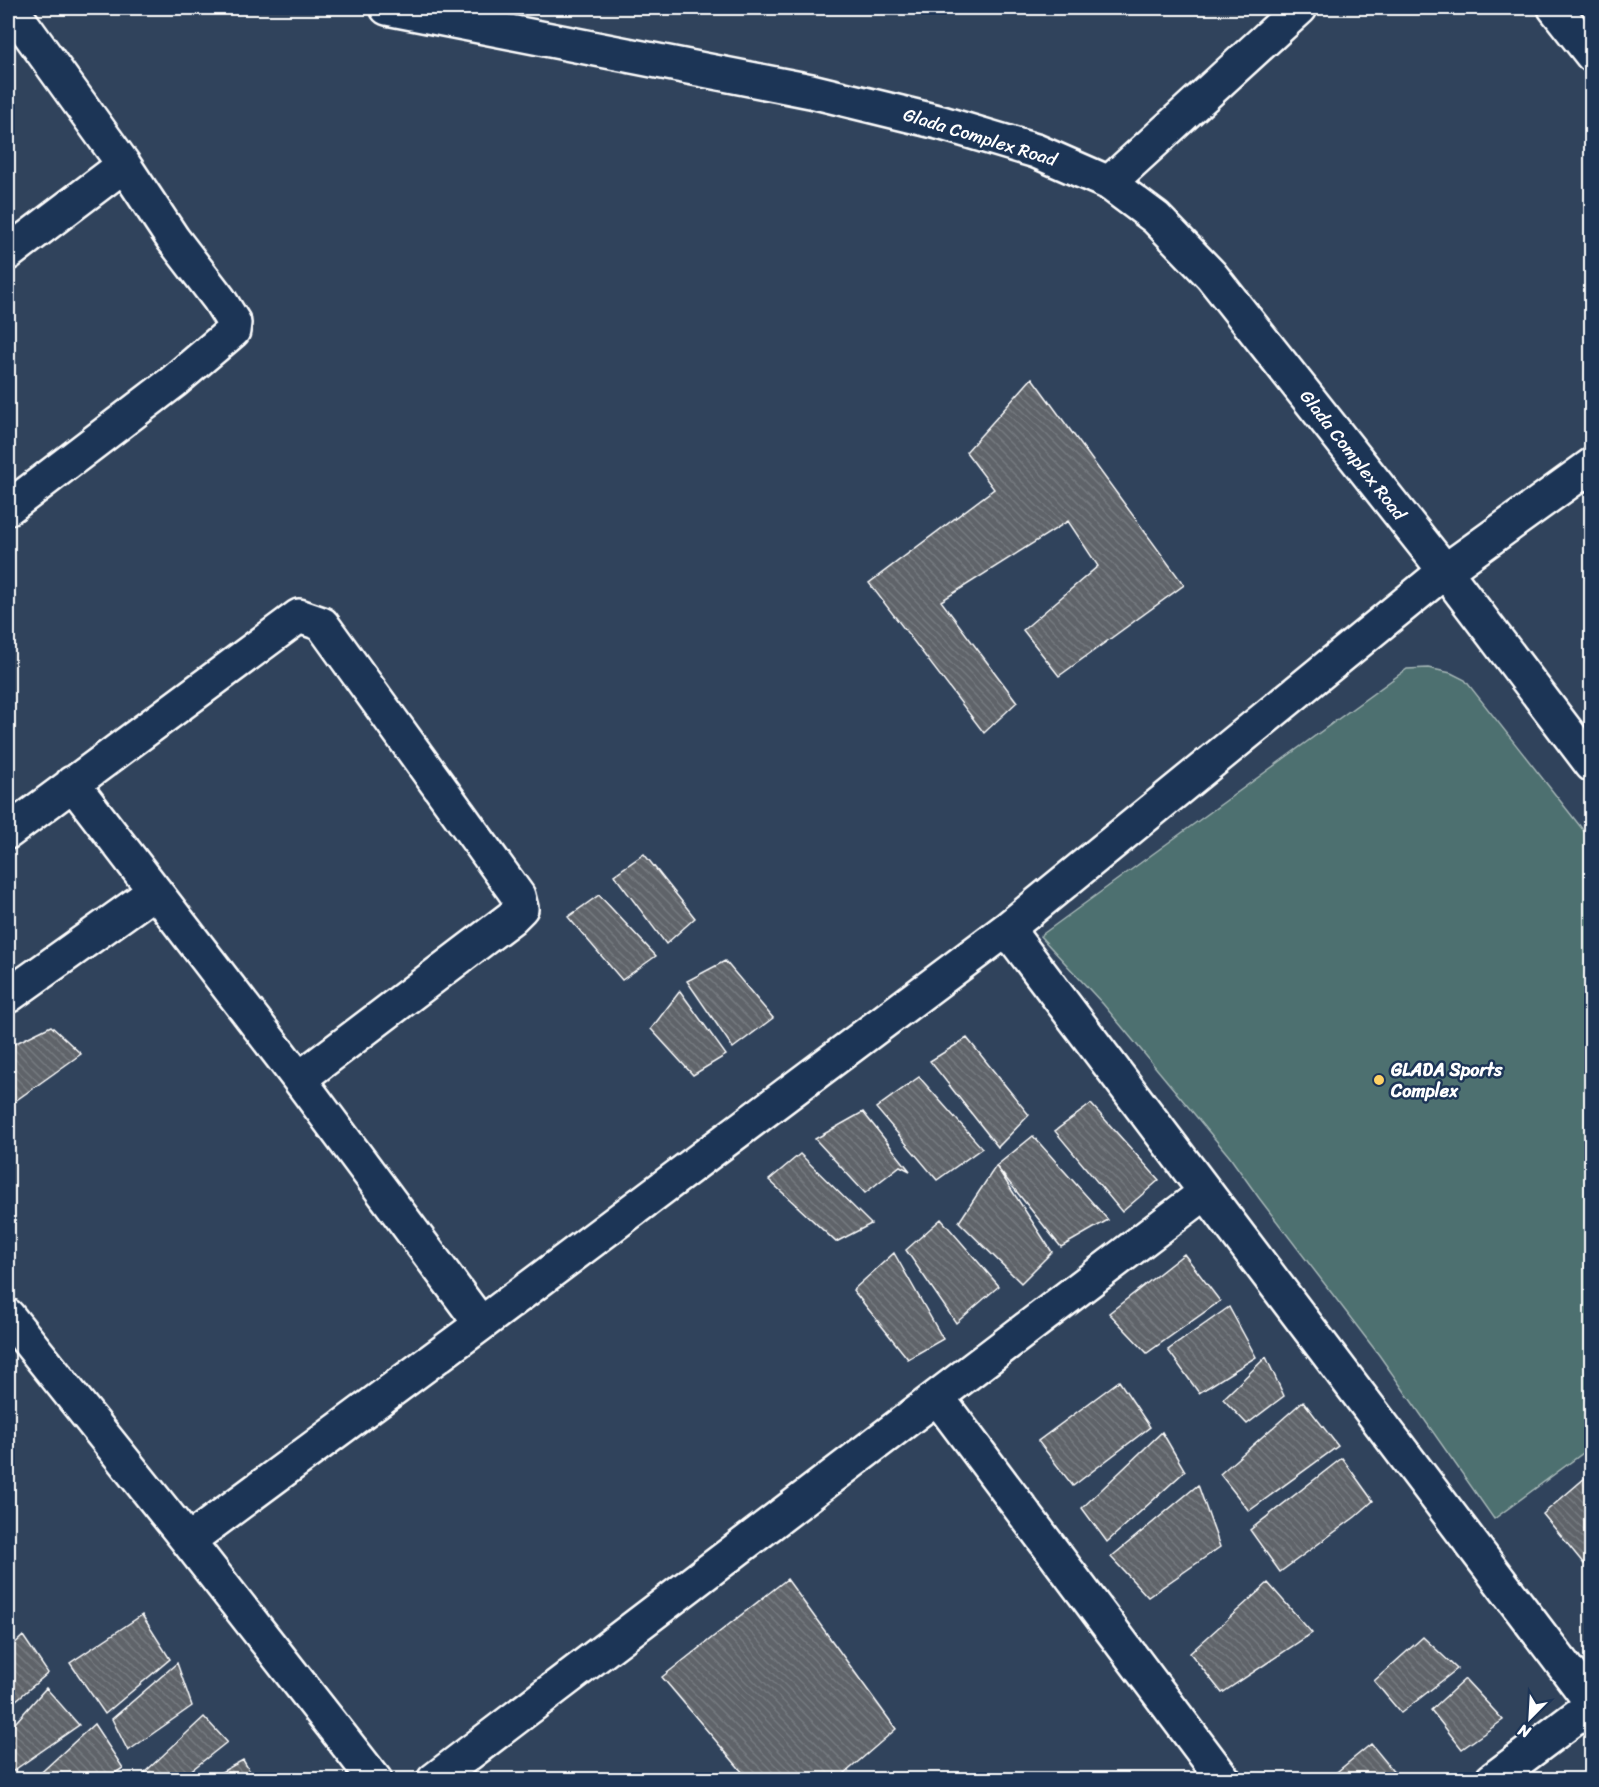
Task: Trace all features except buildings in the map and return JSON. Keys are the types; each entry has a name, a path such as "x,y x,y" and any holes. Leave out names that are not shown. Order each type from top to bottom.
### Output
{"street":[{"name":"Glada Complex Road","path":"387,8 833,96 942,123 1036,151 1109,183 1156,218 1211,275 1445,571 1592,765"},
{"path":"1109,183 1300,8"},
{"path":"1555,8 1592,55"},
{"path":"8,508 173,382 233,331 234,323 124,165 12,14"},
{"path":"8,253 124,165"},
{"path":"188,1541 1007,929 1445,571 1592,465"},
{"path":"8,832 299,616 321,624 518,897 521,908 511,918 298,1079"},
{"path":"72,783 156,891 481,1324"},
{"path":"8,996 156,891"},
{"path":"1007,929 1592,1704 1492,1779"},
{"path":"434,1779 1206,1192"},
{"path":"8,1316 375,1779"},
{"path":"937,1397 1224,1779"}],"green space":[{"name":"GLADA Sports Complex","path":"1428,668 1451,673 1465,680 1591,840 1591,1447 1494,1519 1379,1355 1229,1156 1103,1004 1040,936 1407,669"}],"place":[{"name":"GLADA Sports Complex","path":"1379,1080"}]}
